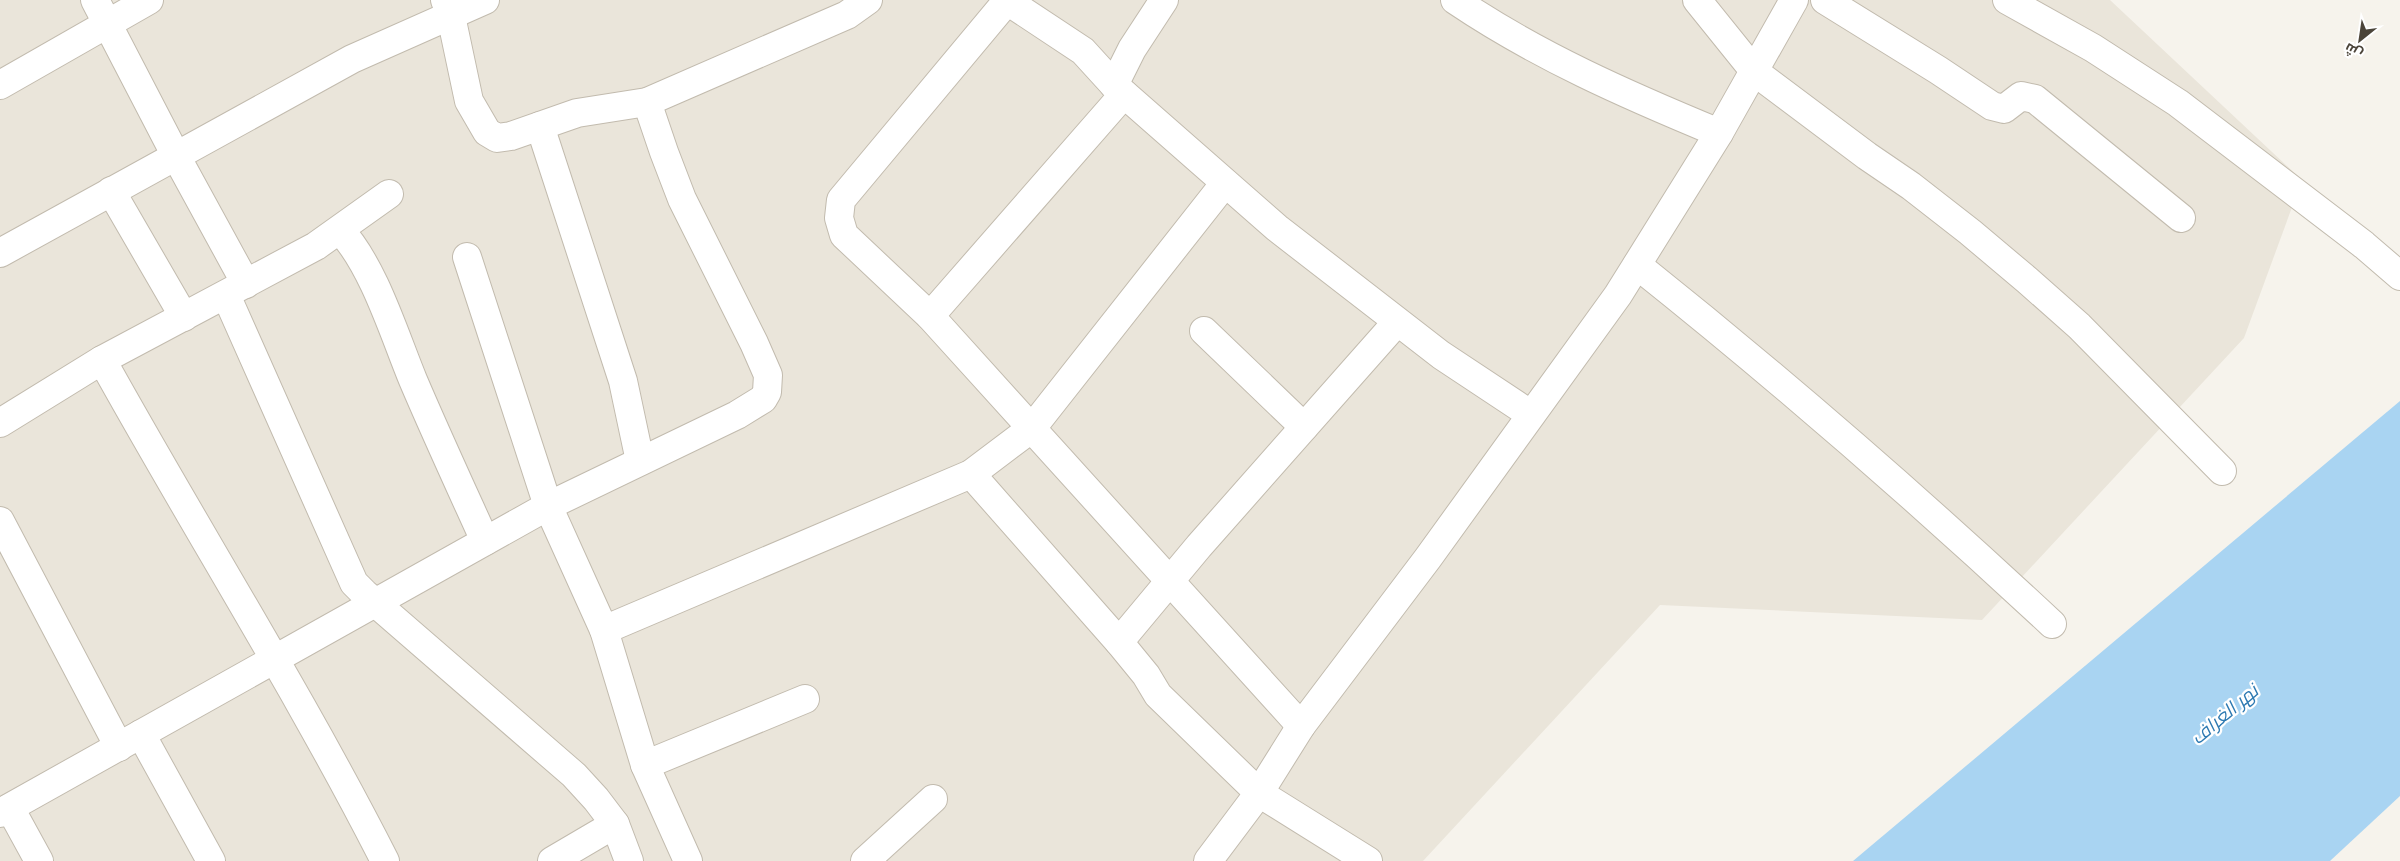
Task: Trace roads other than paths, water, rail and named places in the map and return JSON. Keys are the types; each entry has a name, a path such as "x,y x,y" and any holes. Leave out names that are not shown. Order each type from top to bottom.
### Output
{"street":[{"path":"95,0 176,156 236,289 354,583 574,775 596,799 614,824 629,861"},
{"path":"0,85 149,0"},
{"path":"0,253 448,8 485,0"},
{"path":"448,8 469,101 487,132 498,138 577,113 647,102 847,15 868,0"},
{"path":"1301,726 930,316 844,235 839,218 841,200 1006,0 1084,51 1119,90 1277,228 1397,322 1475,379 1530,414"},
{"path":"930,316 1119,90 1132,49 1164,0"},
{"path":"1455,0 1520,42 1565,66 1719,133"},
{"path":"1697,0 1755,72 1867,156 1911,186 2027,280 2086,332 2222,471"},
{"path":"1208,861 1259,793 1301,726 1428,558 1530,414 1618,295 1719,133 1794,0"},
{"path":"1825,0 1931,65 1992,106 2004,108 2021,96 2034,99 2181,218"},
{"path":"2007,0 2092,48 2178,103 2364,245 2400,276"},
{"path":"39,861 5,811 548,506 756,405 763,399 769,384 768,375 682,199 647,102"},
{"path":"540,126 623,381 640,461"},
{"path":"604,630 971,474 1032,428 1225,183"},
{"path":"111,192 184,317"},
{"path":"0,423 102,360 316,246 389,194"},
{"path":"340,230 350,241 381,301 413,380 485,541"},
{"path":"468,257 548,506 604,630 645,764 688,861"},
{"path":"1637,265 1771,373 1901,486 2052,624"},
{"path":"1119,642 1170,580 1397,322"},
{"path":"1204,331 1304,427"},
{"path":"102,360 157,459 232,582 385,861"},
{"path":"971,474 1119,642 1146,675 1158,695 1259,793 1368,861"},
{"path":"0,521 130,740 211,861"},
{"path":"645,764 805,699"},
{"path":"865,861 933,799"},
{"path":"552,861 614,824"}],"water":[{"name":"نهر الغراف","path":"2400,401 2400,796 2330,861 1853,861"}]}
